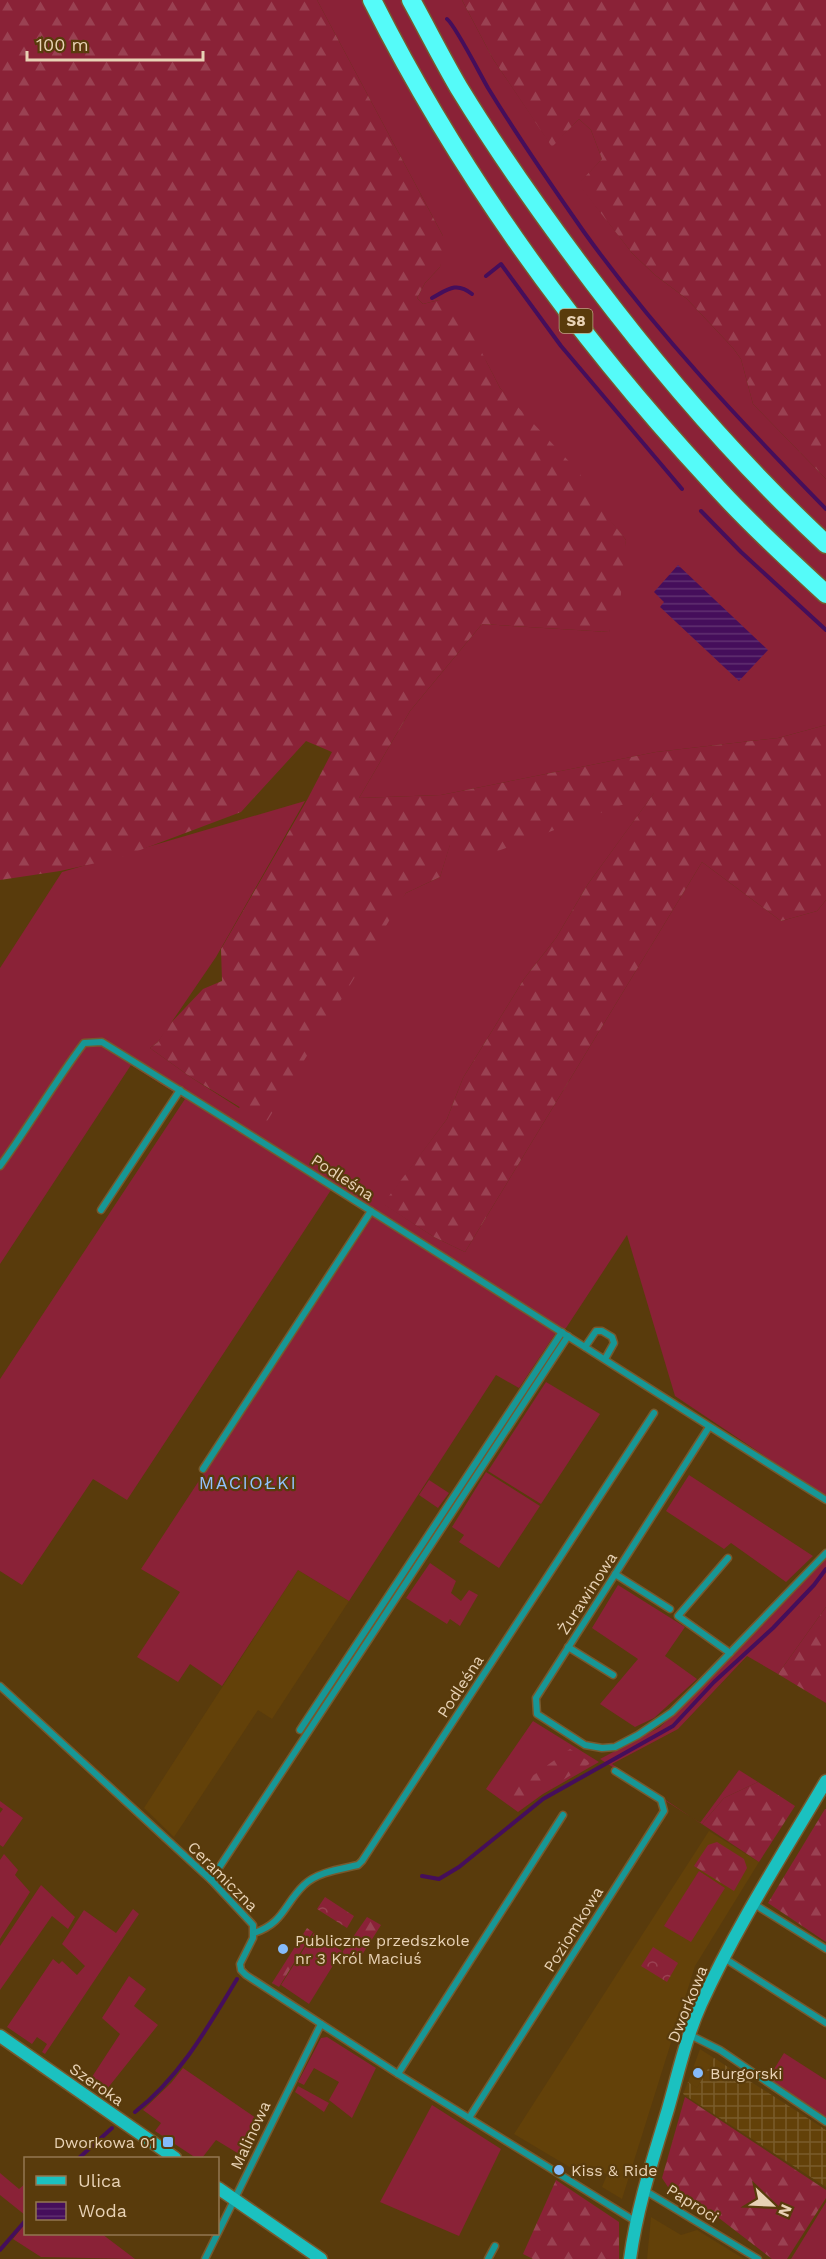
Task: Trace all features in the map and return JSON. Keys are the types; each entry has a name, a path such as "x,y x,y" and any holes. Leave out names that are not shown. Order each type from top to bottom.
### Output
{"highway":[{"name":"S8","path":"372,0 459,153 513,236 565,308 618,375 710,481 826,594"},
{"name":"S8","path":"411,0 458,87 503,157 550,226 639,343 699,414 751,470 826,544"}],"street":[{"name":"Podleśna","path":"0,1166 64,1068 84,1043 102,1042 826,1500"},
{"path":"101,1210 180,1090"},
{"path":"203,1469 371,1211"},
{"path":"585,1347 596,1331 602,1331 612,1337 614,1343 605,1359"},
{"path":"300,1730 565,1334"},
{"path":"211,1880 565,1334"},
{"name":"Podleśna","path":"254,1933 270,1928 305,1884 320,1875 358,1865 362,1861 654,1413"},
{"name":"Żurawinowa","path":"709,1427 536,1698 537,1714 585,1745 602,1748 615,1747 658,1723 730,1653"},
{"path":"728,1558 678,1616 730,1653 826,1553"},
{"path":"615,1574 670,1609"},
{"path":"568,1647 613,1675"},
{"name":"Ceramiczna","path":"0,1686 211,1880 253,1925 254,1933 240,1964 241,1970 398,2074 635,2221"},
{"name":"Poziomkowa","path":"469,2118 664,1811 661,1800 615,1771"},
{"name":"Dworkowa","path":"630,2259 635,2221 700,2007 754,1904 826,1781"},
{"path":"398,2074 563,1815"},
{"path":"754,1904 826,1949"},
{"path":"724,1958 826,2023"},
{"name":"Malinowa","path":"219,2232 321,2024"},
{"path":"690,2035 720,2050 826,2121"},
{"name":"Szeroka","path":"0,2036 174,2157"},
{"path":"219,2189 321,2259"},
{"name":"Paproci","path":"644,2189 758,2259"},
{"name":"Malinowa","path":"206,2259 217,2235"},
{"path":"488,2259 495,2246"}],"shaded area":[{"path":"298,1570 349,1601 272,1719 258,1710 174,1837 144,1808"},
{"path":"709,1831 759,1862 695,1966 622,2199 602,2187 607,2175 594,2166 588,2178 514,2134"},
{"path":"700,2049 714,2058 697,2088 688,2082"},
{"path":"714,2058 826,2130 826,2187 683,2094 688,2082 697,2088"},
{"path":"651,2217 681,2235 697,2230 744,2259 647,2259"}],"green space":[{"path":"0,0 317,0 443,236 443,257 440,267 425,283 417,298 423,304 439,300 458,306 500,388 578,471 603,511 626,540 620,604 609,632 482,624 410,711 359,798 441,795 656,752 778,738 826,725 826,900 817,911 781,921 702,862 465,1252 434,1237 383,1204 447,1119 463,1078 524,979 556,938 588,884 654,793 476,859 450,845 440,877 406,893 266,1123 192,1078 150,1048 158,1042 167,1027 203,989 222,981 221,949 332,752 306,741 241,812 119,858 60,871 0,880"},
{"path":"317,0 462,0 493,59 552,146 579,119 591,130 602,159 579,184 632,253 655,275 687,299 733,348 741,359 753,404 826,479 826,725 778,738 656,752 441,795 359,798 410,711 482,624 609,632 626,540 500,388 486,361 439,300 423,304 417,298 425,283 440,267 443,236"},
{"path":"462,0 826,0 826,479 753,404 741,359 733,348 687,299 655,275 632,253 578,184 602,159 591,130 579,119 552,147 493,59"},
{"path":"655,792 588,884 556,938 524,979 463,1078 447,1119 384,1204 434,1237 465,1252 702,862 781,921 817,911 826,900 826,1497 675,1396 627,1235 566,1328 555,1334 519,1388 496,1375 349,1601 298,1570 222,1686 190,1664 178,1682 137,1657 180,1592 141,1569 373,1216 331,1190 127,1500 93,1479 22,1585 0,1571 0,1379 185,1099 131,1065 0,1264 0,968 62,872 305,801 216,957 158,1042 150,1048 239,1108 406,893 440,877 450,844"},
{"path":"546,1382 600,1414 541,1504 488,1471"},
{"path":"486,1472 540,1506 499,1568 459,1542 464,1535 452,1527"},
{"path":"689,1475 813,1556 786,1582 731,1543 724,1549 666,1511"},
{"path":"429,1480 449,1493 438,1508 419,1495"},
{"path":"826,1559 826,1607 778,1674 747,1656 678,1729 612,1764 692,1817 600,1759 660,1727 720,1669"},
{"path":"430,1563 456,1581 451,1593 461,1601 469,1590 478,1595 460,1626 450,1619 447,1624 406,1598"},
{"path":"618,1585 685,1627 665,1656 697,1679 654,1718 635,1727 600,1704 638,1659 592,1628"},
{"path":"826,1607 826,1703 778,1674"},
{"path":"533,1721 599,1762 543,1794 518,1812 486,1789"},
{"path":"570,1749 591,1763 520,1806 503,1797"},
{"path":"739,1770 758,1782 724,1798 702,1824 700,1823"},
{"path":"758,1782 795,1806 759,1862 702,1824 724,1798"},
{"path":"0,1801 23,1818 3,1847 0,1845 0,1813 3,1809 0,1807"},
{"path":"826,1809 826,1942 768,1903"},
{"path":"717,1842 744,1859 747,1868 734,1891 694,1866 708,1845"},
{"path":"4,1854 18,1870 15,1875 30,1892 0,1939 0,1860"},
{"path":"699,1871 725,1888 691,1942 664,1926"},
{"path":"41,1885 75,1917 68,1929 52,1916 0,1990 0,1946"},
{"path":"325,1897 354,1916 347,1928 317,1909"},
{"path":"133,1909 139,1914 45,2054 42,2052 47,2044 37,2037 32,2044 7,2027 53,1959 59,1964 62,1961 77,1975 85,1966 62,1944 84,1910 116,1933"},
{"path":"367,1917 381,1925 355,1966 339,1957"},
{"path":"307,1928 313,1932 279,1987 272,1983"},
{"path":"314,1933 342,1951 309,2004 281,1985"},
{"path":"653,1947 678,1963 667,1982 641,1966"},
{"path":"129,1976 146,1989 134,2006 158,2025 103,2094 88,2083 120,2034 102,2018"},
{"path":"327,2037 376,2068 352,2118 329,2100 339,2082 314,2068 304,2085 298,2082 321,2038"},
{"path":"784,2053 826,2080 826,2119 768,2079"},
{"path":"183,2068 262,2122 244,2157 216,2140 203,2157 194,2157 155,2131 161,2123 143,2110"},
{"path":"298,2086 329,2103 324,2112 295,2092"},
{"path":"685,2097 826,2190 826,2198 787,2259 772,2259 715,2215 668,2187 662,2178"},
{"path":"432,2105 501,2149 459,2236 380,2202"},
{"path":"0,2173 19,2189 24,2185 24,2214 0,2195"},
{"path":"556,2180 619,2222 619,2259 533,2259 523,2254"},
{"path":"826,2202 826,2259 791,2259"},
{"path":"24,2225 24,2235 103,2235 135,2259 41,2257 13,2239"}],"water":[{"path":"678,565 768,650 739,681 660,607 664,602 654,592"}],"waterway":[{"path":"447,19 456,30 488,88 523,143 612,269 700,375 826,509"},
{"path":"486,276 501,264 561,346 682,489"},
{"path":"432,298 456,287 472,294"},
{"path":"701,511 741,552 826,630"},
{"path":"422,1876 439,1879 459,1867 543,1799 673,1726 714,1682 773,1628 826,1569"},
{"path":"135,2112 166,2083 179,2067 204,2033 237,1979"},
{"path":"80,2157 112,2128"},
{"path":"0,2250 24,2222"}],"place":[{"name":"Publiczne przedszkole nr 3 Król Maciuś","path":"283,1949"},
{"name":"Burgorski","path":"698,2073"},
{"name":"Dworkowa 01","path":"168,2142"},
{"name":"Kiss & Ride","path":"559,2170"}],"district":[{"name":"MACIOŁKI","path":"248,1483"}]}
